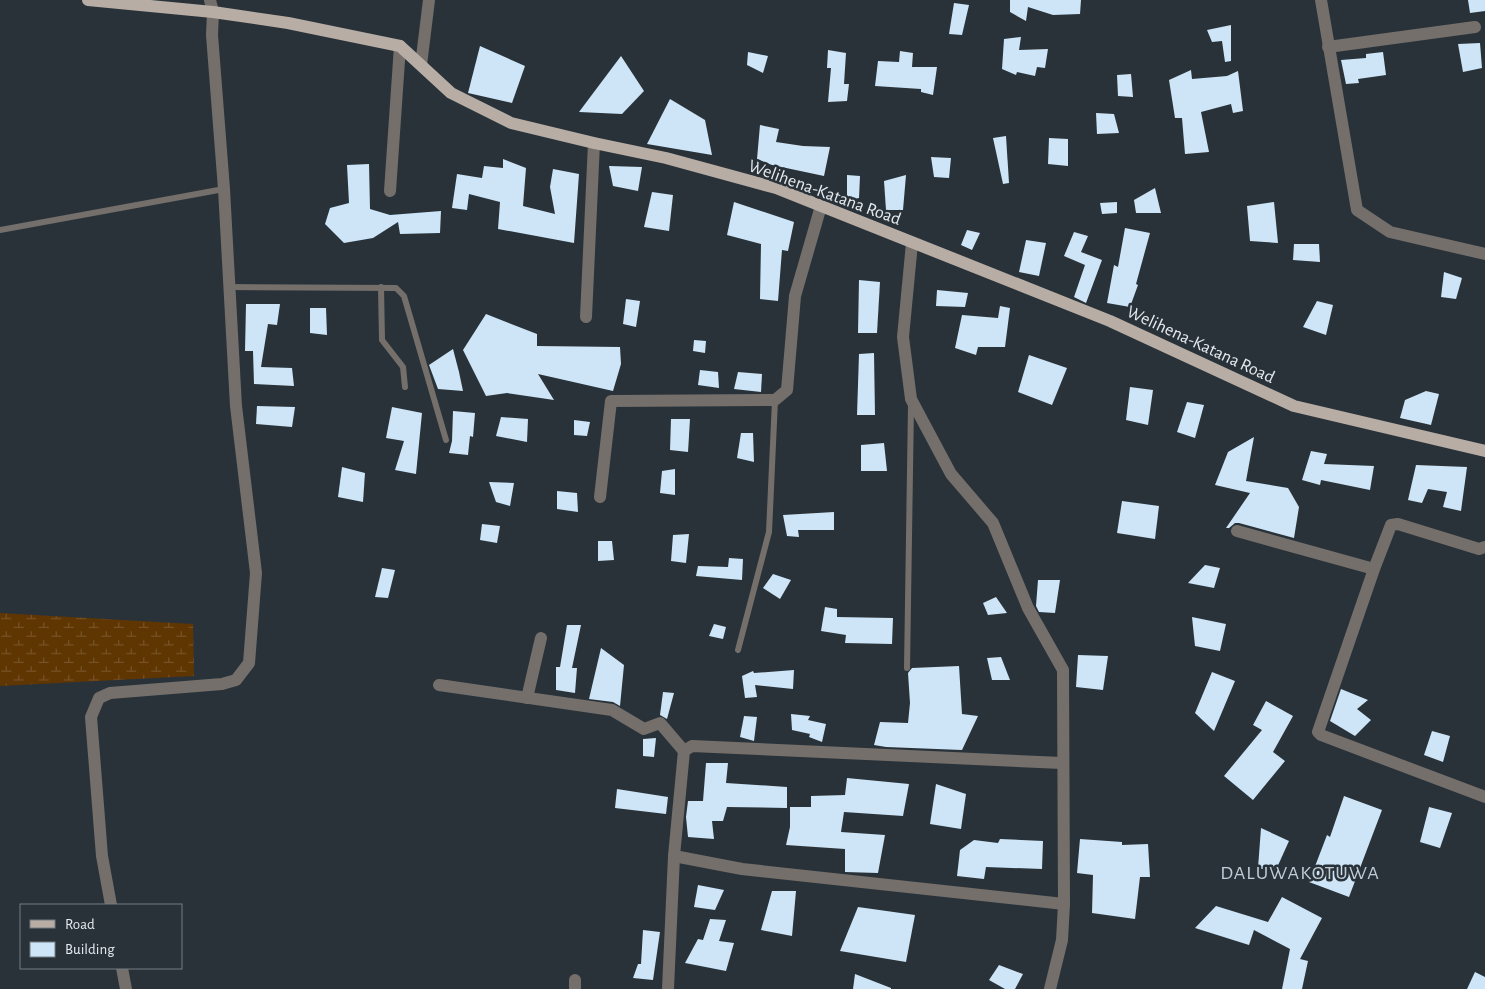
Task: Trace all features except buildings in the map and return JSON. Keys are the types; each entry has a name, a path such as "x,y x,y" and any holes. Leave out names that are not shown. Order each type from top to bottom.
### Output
{"main road":[{"path":"88,0 212,6 400,46"},
{"name":"Welihena-Katana Road","path":"400,46 451,93 512,123 666,158 776,188 1110,321 1294,406 1485,451"}],"street":[{"path":"421,65 429,0"},
{"path":"1321,0 1356,210 1390,232 1485,254"},
{"path":"111,904 102,856 91,717 99,698 110,693 222,684 236,680 249,663 256,572 236,406 224,189 212,36 212,6"},
{"path":"1328,47 1475,27"},
{"path":"390,191 400,46"},
{"path":"586,317 594,143"},
{"path":"600,497 611,401 775,400 788,390 794,296 821,206"},
{"path":"912,243 903,337 912,399 951,474 993,523 1028,608 1063,670 1064,904 1062,940 1050,989"},
{"path":"1485,547 1479,549 1398,524 1391,525 1318,732 1321,735 1485,797"},
{"path":"1237,531 1374,569"},
{"path":"527,698 541,638"},
{"path":"440,685 612,710 644,729 660,723 684,750 674,856 668,989"},
{"path":"684,750 692,746 1062,764"},
{"path":"674,856 742,869 1064,904"},
{"path":"122,969 126,989"}],"lane":[{"path":"0,230 224,189"},
{"path":"229,287 396,288 404,296 446,440"},
{"path":"381,287 382,340 403,367 405,387"},
{"path":"908,668 912,399"},
{"path":"738,650 769,532 775,400"}],"green space":[{"path":"0,613 193,624 194,676 0,686"}],"district":[{"name":"DALUWAKOTUWA","path":"1300,872"}]}
